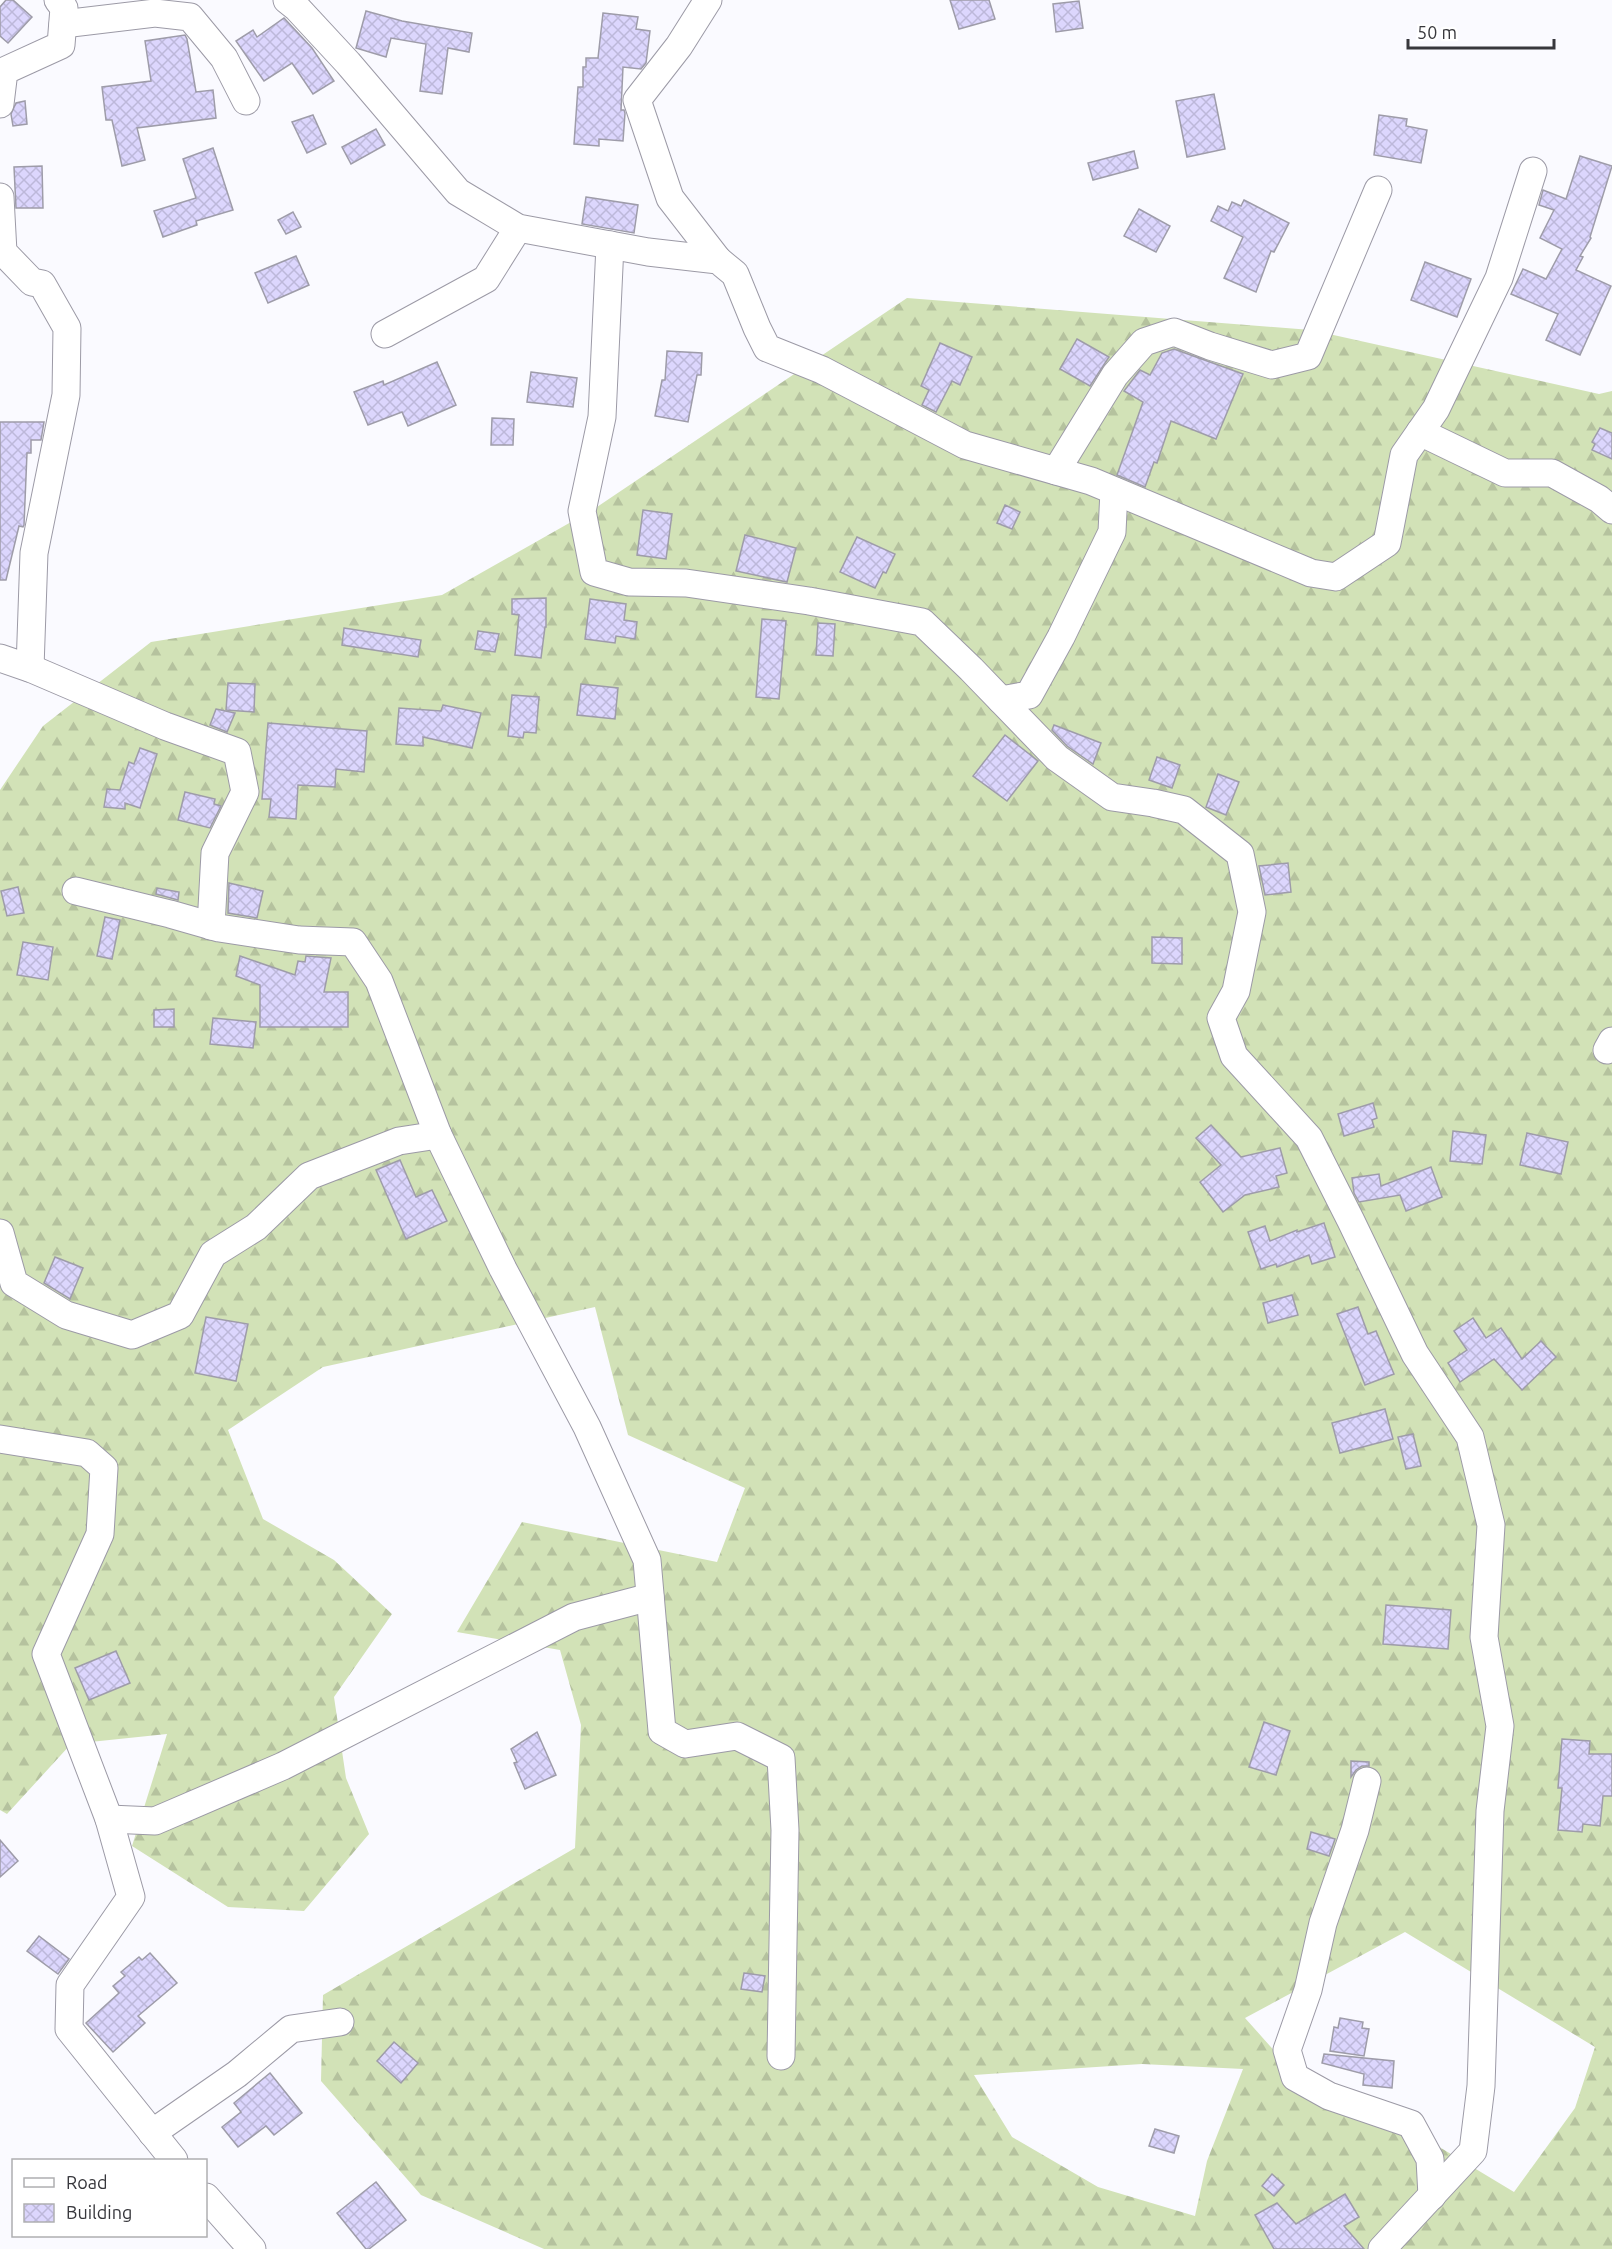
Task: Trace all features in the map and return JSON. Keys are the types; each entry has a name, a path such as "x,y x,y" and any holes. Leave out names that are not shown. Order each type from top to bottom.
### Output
{"street":[{"path":"287,0 348,63 458,192 518,228 648,252 718,260"},
{"path":"708,0 679,46 637,100 670,198 718,260 735,274 767,348 822,370 965,445 1091,481 1311,573 1336,577 1387,543 1404,455 1436,409 1499,278 1533,171"},
{"path":"0,104 4,71 62,45 61,12 154,13 190,17 224,58 246,101"},
{"path":"1056,471 1115,375 1144,342 1174,332 1272,365 1308,356 1378,190"},
{"path":"0,197 3,252 32,282 42,284 67,328 66,395 34,553 30,668"},
{"path":"385,334 486,279 518,228"},
{"path":"610,245 602,417 582,511 594,572 629,582 686,583 809,601 922,622 1057,758 1112,798 1153,803 1184,810 1240,854 1252,912 1236,991 1221,1018 1234,1056 1309,1138 1415,1354 1470,1437 1491,1525 1484,1638 1500,1726 1490,1811 1481,2086 1473,2151 1382,2249"},
{"path":"1420,432 1505,473 1552,473 1599,499 1612,510"},
{"path":"1001,700 1029,694 1061,637 1112,532 1114,491"},
{"path":"0,658 30,668 165,726 237,752 245,792 215,853 211,926"},
{"path":"76,891 211,926 299,940 352,942 379,981 438,1135 503,1269 596,1447 647,1560 662,1731 685,1744 737,1736 781,1758 786,1830 781,2056"},
{"path":"0,1233 14,1282 66,1316 132,1335 180,1316 213,1254 256,1227 309,1176 399,1141 438,1135"},
{"path":"0,1439 87,1453 104,1468 100,1534 46,1654 109,1819 131,1897 70,1985 69,2029 173,2159"},
{"path":"109,1819 155,1821 282,1766 574,1617 650,1596"},
{"path":"1366,1781 1355,1830 1323,1923 1308,1990 1287,2050 1295,2077 1329,2096 1411,2124 1430,2159 1432,2196"},
{"path":"152,2133 237,2074 291,2029 340,2022"},
{"path":"207,2198 252,2249"}],"green space":[{"path":"907,298 1311,330 1599,394 1612,391 1612,2249 544,2249 421,2195 321,2081 323,1995 575,1848 581,1725 560,1650 457,1632 522,1522 717,1562 745,1488 628,1435 595,1307 323,1367 228,1430 263,1519 334,1560 392,1614 334,1697 346,1778 369,1834 304,1911 228,1907 132,1846 167,1734 71,1744 7,1814 0,1810 0,790 43,726 151,642 442,595 594,509","holes":["1405,1932 1595,2047 1575,2108 1514,2192 1431,2142 1305,2085 1245,2018","1142,2064 1243,2069 1207,2161 1195,2216 1098,2187 1012,2137 974,2075"]}],"building":[{"path":"6,0 13,0 32,17 8,43 0,36 0,7"},
{"path":"950,0 989,0 995,19 959,29"},
{"path":"1079,1 1083,28 1056,32 1053,4"},
{"path":"366,11 402,21 472,33 469,52 448,48 442,94 420,91 426,44 391,38 386,57 356,48"},
{"path":"603,13 638,17 636,29 650,31 646,63 641,69 623,67 621,110 625,113 623,141 599,139 599,146 574,144 578,87 583,87 583,67 586,67 586,58 598,58"},
{"path":"284,18 312,48 334,81 313,94 292,63 264,81 236,41 253,30 257,37"},
{"path":"185,35 196,92 213,90 216,118 137,128 145,160 122,166 112,120 106,120 102,87 151,81 145,41"},
{"path":"1214,94 1225,149 1187,157 1176,101"},
{"path":"25,101 27,124 13,126 11,114 16,103"},
{"path":"313,115 326,144 307,153 292,122"},
{"path":"1379,115 1407,119 1406,126 1427,130 1421,163 1374,155"},
{"path":"376,129 385,145 351,164 342,147"},
{"path":"213,148 233,210 196,221 197,225 163,237 154,211 196,198 183,159"},
{"path":"1134,151 1138,168 1093,180 1088,163"},
{"path":"1580,156 1612,166 1591,238 1580,256 1583,257 1576,270 1611,286 1580,355 1546,340 1558,314 1511,294 1523,269 1546,279 1562,249 1540,238 1554,210 1539,205 1543,190 1566,199"},
{"path":"42,166 43,208 16,208 14,167"},
{"path":"586,197 638,205 634,233 582,224"},
{"path":"1244,200 1289,223 1274,252 1271,251 1256,292 1224,278 1243,237 1211,221 1218,206 1228,211 1232,202 1241,206"},
{"path":"1139,209 1170,226 1156,252 1124,236"},
{"path":"293,212 301,227 286,234 278,220"},
{"path":"296,256 309,285 268,303 255,273"},
{"path":"1425,262 1471,279 1457,317 1411,300"},
{"path":"1077,339 1109,357 1090,386 1060,369"},
{"path":"940,343 972,357 960,385 952,381 936,412 922,405 929,390 921,386"},
{"path":"1174,349 1243,374 1216,439 1171,421 1157,463 1154,462 1145,487 1117,475 1143,402 1124,391 1140,370 1150,375 1162,353"},
{"path":"667,351 702,353 701,375 697,375 688,422 655,416 662,380 665,380"},
{"path":"437,362 456,405 408,426 402,412 368,425 354,392 383,381 384,385"},
{"path":"531,372 577,378 573,407 527,402"},
{"path":"492,418 514,419 513,445 491,445"},
{"path":"0,422 44,422 41,440 31,440 31,453 27,453 24,525 19,526 6,580 0,580"},
{"path":"1600,428 1612,433 1612,459 1592,450 1595,444 1592,442"},
{"path":"1005,505 1020,512 1012,529 997,523"},
{"path":"643,510 672,514 666,559 637,555"},
{"path":"745,535 796,548 787,582 736,571"},
{"path":"857,537 895,554 886,573 883,572 875,588 840,572"},
{"path":"546,598 546,627 541,658 515,655 519,615 512,614 512,599"},
{"path":"590,599 626,604 624,620 637,622 635,639 616,636 615,643 585,639"},
{"path":"762,619 786,621 779,699 756,697"},
{"path":"818,623 835,624 833,656 816,655"},
{"path":"344,628 421,640 418,657 342,645"},
{"path":"478,631 499,634 495,652 475,649"},
{"path":"228,683 255,684 254,712 226,710"},
{"path":"581,684 618,688 615,719 577,715"},
{"path":"512,695 539,697 536,733 524,732 523,738 508,736"},
{"path":"443,705 481,713 472,748 423,737 423,746 396,744 399,708 441,711"},
{"path":"216,709 235,713 227,732 210,725"},
{"path":"268,723 367,731 364,772 336,769 335,787 298,785 296,819 269,817 271,799 262,799"},
{"path":"1054,725 1101,743 1093,764 1067,746 1052,730"},
{"path":"1005,735 1038,761 1007,801 973,776"},
{"path":"140,748 157,754 140,808 125,803 125,809 104,807 107,789 120,790 129,762 134,764"},
{"path":"1157,757 1180,765 1172,788 1149,780"},
{"path":"1218,774 1239,782 1226,815 1206,807"},
{"path":"185,792 215,799 214,804 221,806 210,828 178,820"},
{"path":"1288,863 1291,892 1265,895 1259,866"},
{"path":"229,883 263,891 257,918 228,913"},
{"path":"18,887 24,913 7,916 1,891"},
{"path":"157,888 179,892 178,900 156,894"},
{"path":"105,917 120,920 112,959 97,956"},
{"path":"1152,937 1182,938 1182,964 1152,963"},
{"path":"23,942 53,947 48,980 17,975"},
{"path":"240,956 295,975 298,961 305,962 306,956 331,958 324,992 348,992 348,1027 260,1027 260,985 236,976"},
{"path":"174,1009 174,1027 154,1027 154,1010"},
{"path":"213,1018 256,1022 253,1048 210,1044"},
{"path":"1373,1103 1377,1118 1372,1120 1374,1127 1344,1136 1338,1114"},
{"path":"1211,1125 1241,1157 1280,1148 1287,1173 1276,1176 1279,1187 1245,1195 1223,1212 1200,1182 1221,1165 1196,1138"},
{"path":"1453,1131 1486,1135 1482,1164 1450,1161"},
{"path":"1527,1133 1568,1142 1561,1174 1520,1165"},
{"path":"400,1160 416,1197 432,1190 447,1221 406,1239 376,1170"},
{"path":"1431,1167 1442,1197 1406,1211 1400,1195 1359,1202 1354,1193 1352,1178 1379,1174 1381,1186"},
{"path":"1324,1223 1335,1257 1312,1264 1309,1255 1277,1267 1276,1264 1261,1269 1248,1232 1265,1226 1270,1241 1297,1230 1297,1232"},
{"path":"55,1257 83,1268 70,1299 44,1283"},
{"path":"1292,1295 1298,1315 1268,1323 1263,1303"},
{"path":"1358,1307 1368,1334 1376,1331 1394,1374 1365,1385 1337,1314"},
{"path":"206,1317 248,1324 236,1381 195,1373"},
{"path":"1473,1318 1486,1338 1501,1328 1522,1359 1541,1341 1556,1357 1522,1390 1494,1359 1460,1382 1448,1363 1467,1350 1454,1331"},
{"path":"1385,1409 1393,1439 1340,1453 1332,1423"},
{"path":"1413,1434 1421,1466 1406,1469 1398,1437"},
{"path":"1386,1605 1451,1610 1448,1649 1383,1644"},
{"path":"116,1651 130,1683 89,1700 75,1668"},
{"path":"1264,1722 1290,1731 1276,1775 1249,1767"},
{"path":"537,1732 556,1775 525,1789 511,1749"},
{"path":"1562,1739 1590,1741 1589,1754 1612,1754 1612,1796 1603,1796 1600,1826 1583,1824 1582,1832 1558,1830 1562,1788 1558,1788"},
{"path":"1351,1761 1369,1762 1369,1766 1362,1766 1351,1777"},
{"path":"1311,1832 1335,1839 1329,1856 1307,1849"},
{"path":"0,1840 18,1861 0,1877"},
{"path":"39,1936 69,1959 58,1974 27,1951"},
{"path":"150,1953 177,1983 138,2016 145,2023 113,2052 86,2023 119,1993 113,1986 125,1976 121,1972 139,1957 142,1960"},
{"path":"744,1973 765,1976 762,1992 741,1989"},
{"path":"1340,2018 1363,2022 1362,2028 1369,2029 1364,2056 1330,2051 1334,2027 1338,2028"},
{"path":"394,2042 418,2063 401,2083 377,2061"},
{"path":"1324,2054 1394,2061 1392,2088 1363,2085 1364,2074 1322,2063"},
{"path":"270,2073 302,2113 274,2135 266,2126 238,2147 222,2127 241,2112 234,2103"},
{"path":"1155,2129 1179,2136 1174,2153 1149,2146"},
{"path":"1272,2174 1284,2185 1274,2196 1262,2186"},
{"path":"376,2182 406,2220 366,2249 337,2213"},
{"path":"1345,2194 1359,2217 1344,2226 1364,2249 1274,2249 1255,2215 1277,2203 1296,2224"}]}
